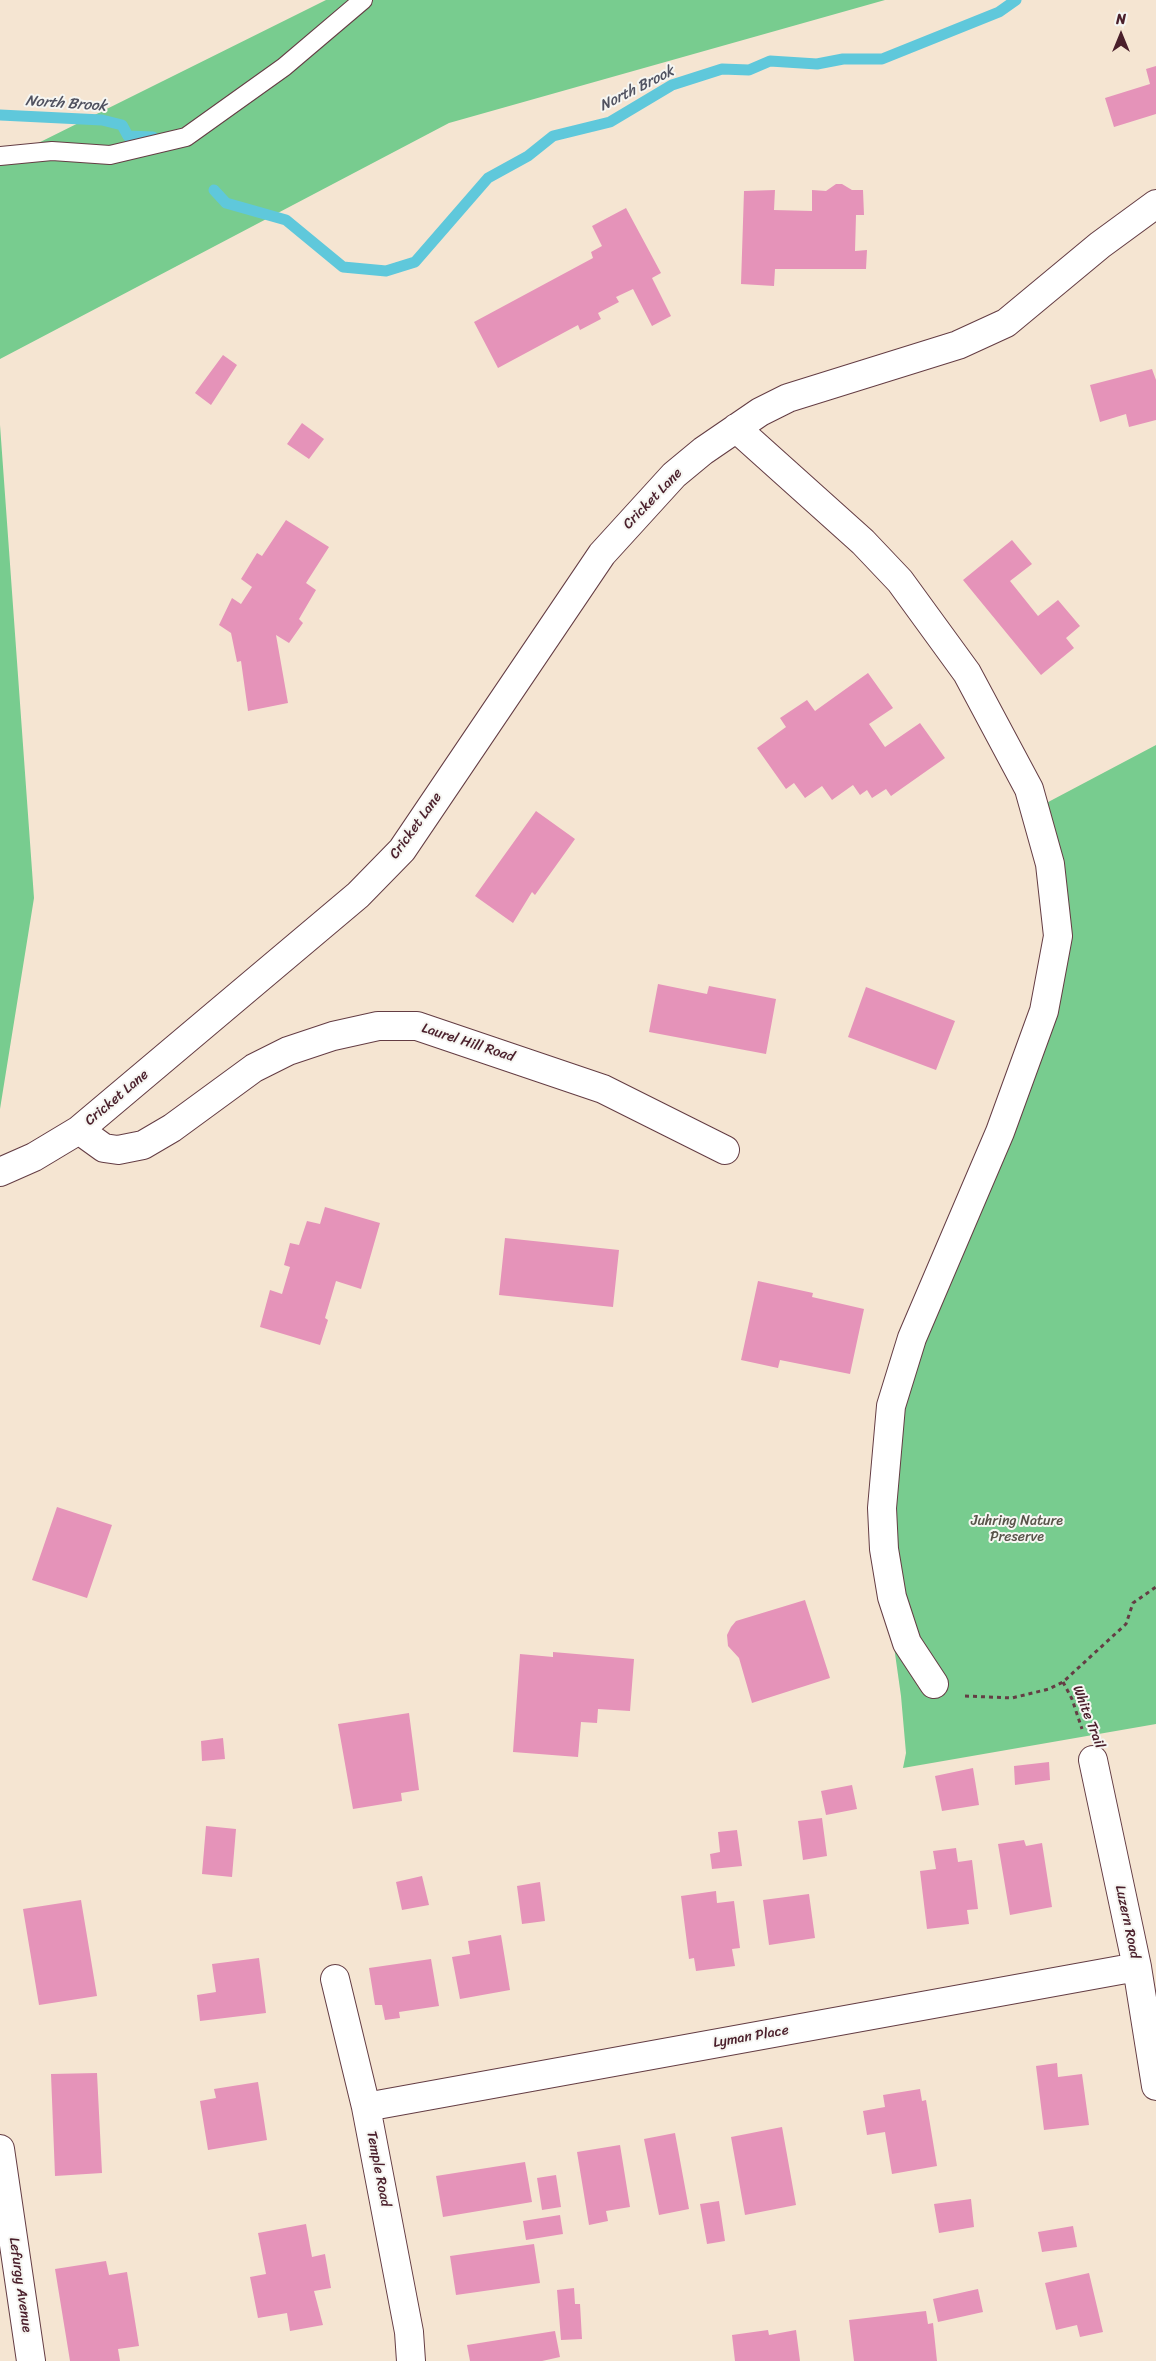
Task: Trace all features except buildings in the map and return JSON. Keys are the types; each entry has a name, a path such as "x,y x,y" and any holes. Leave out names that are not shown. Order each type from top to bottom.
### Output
{"street":[{"name":"Cricket Lane","path":"0,1172 34,1157 80,1130 358,895 402,850 602,554 674,475 736,428 760,412 788,398 958,345 1006,323 1100,245 1156,204"},
{"path":"736,428 864,542 900,581 967,673 1029,789 1050,864 1058,936 1044,1010 1000,1132 912,1338 891,1406 882,1508 884,1549 890,1588 907,1643 934,1684"},
{"name":"Laurel Hill Road","path":"80,1130 104,1148 118,1150 143,1145 172,1128 254,1068 288,1051 333,1036 378,1026 417,1026 603,1088 725,1150"},
{"name":"Luzern Road","path":"1093,1760 1137,1967 1156,2086"},
{"name":"Lyman Place","path":"366,2107 1137,1967"},
{"name":"Temple Road","path":"335,1979 366,2107 409,2332 411,2361"},
{"name":"Lefurgy Avenue","path":"0,2149 31,2361"}],"lane":[{"path":"0,156 52,151 110,154 186,138 284,67 363,0"}],"path":[{"name":"White Trail","path":"934,1684 962,1696 1012,1698 1049,1689 1062,1682 1126,1624 1133,1603 1156,1587"},
{"name":"White Trail","path":"1062,1682 1072,1699 1093,1760"}],"green space":[{"path":"326,0 885,0 449,123 0,359 0,162"},
{"path":"0,425 34,898 0,1109"},
{"name":"Juhring Nature Preserve","path":"1156,745 1156,1724 903,1768 906,1753 901,1696 886,1590 880,1457 1058,936 1035,809"}],"waterway":[{"name":"North Brook","path":"214,190 226,203 286,220 343,267 386,271 415,262 488,178 528,156 553,136 610,122 672,85 722,69 749,70 770,61 817,64 843,59 882,59 999,12 1016,0"},
{"name":"North Brook","path":"0,115 102,120 122,125 128,136 153,137"}]}
